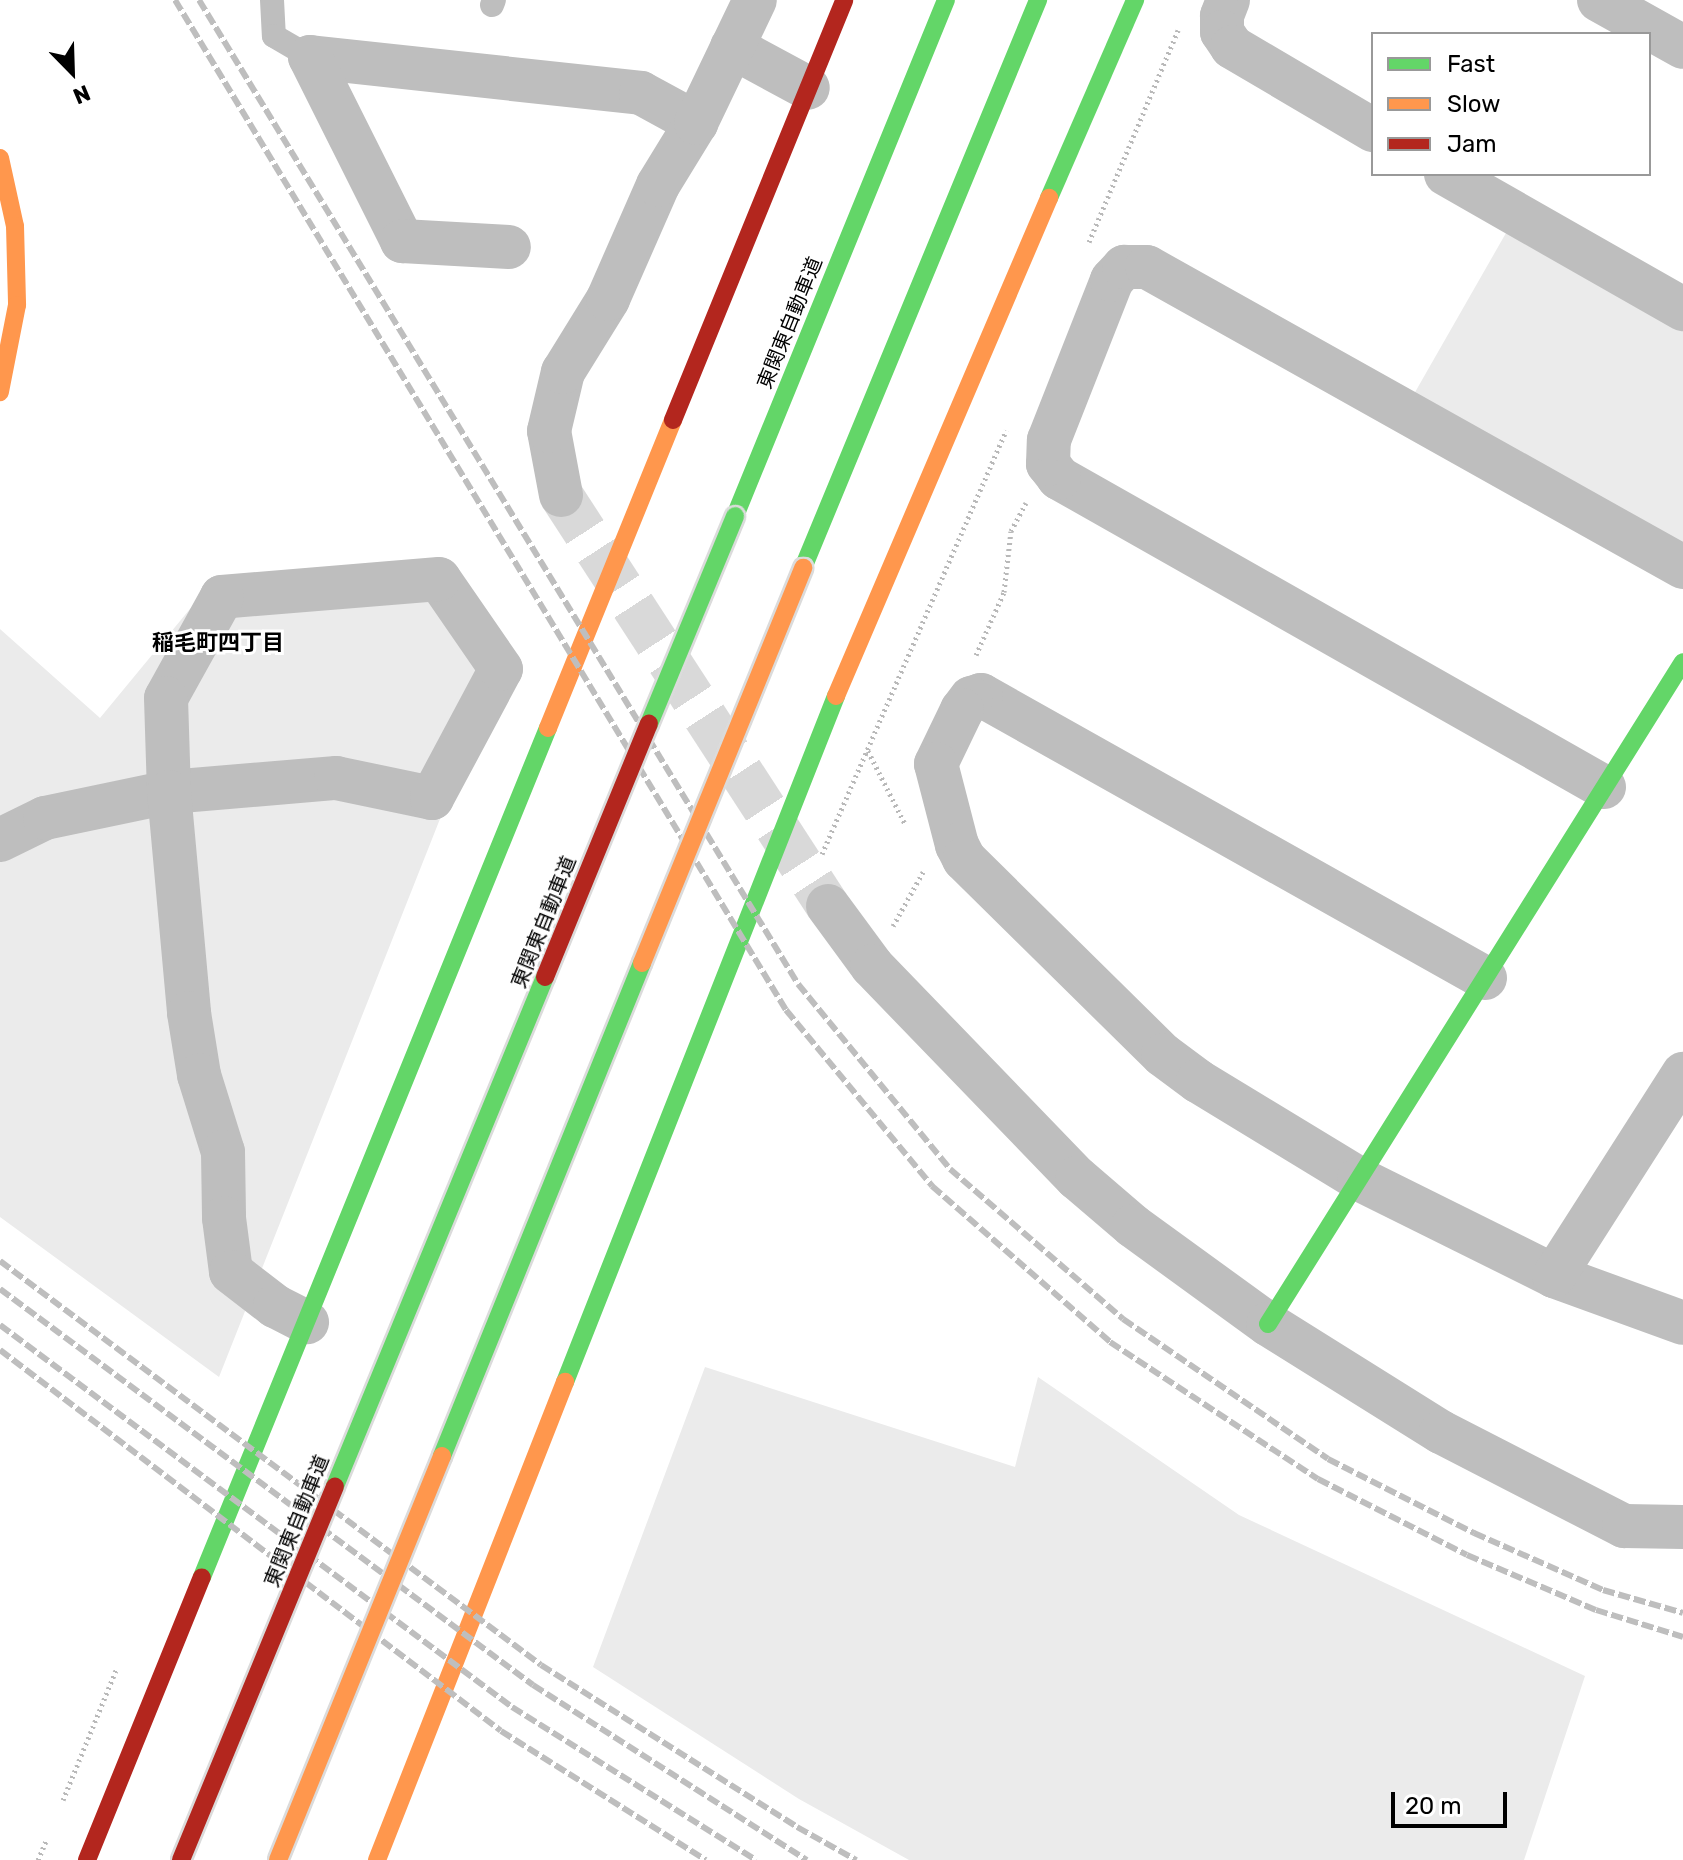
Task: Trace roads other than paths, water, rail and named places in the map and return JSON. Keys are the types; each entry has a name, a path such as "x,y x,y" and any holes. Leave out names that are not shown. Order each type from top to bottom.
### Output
{"main road":[{"path":"87,1860 844,0"},
{"name":"東関東自動車道","path":"181,1860 946,0"},
{"path":"278,1860 803,568 1038,0"},
{"path":"377,1860 859,637 1135,0"},
{"path":"0,158 15,226 17,305 6,331 0,392"},
{"path":"1268,1324 1683,662"}],"street":[{"path":"561,495 549,431 563,372 608,299 658,185 696,123 755,0"},
{"path":"1228,0 1222,16 1222,32 1232,47 1371,129"},
{"path":"1599,0 1683,47"},
{"path":"732,47 808,88"},
{"path":"310,57 641,93 696,123"},
{"path":"310,57 402,241 509,247"},
{"path":"1450,176 1683,309"},
{"path":"1604,787 1059,478 1048,464 1049,440 1112,280 1124,267 1147,267 1683,567"},
{"path":"0,840 45,818 169,792 336,778 432,798 501,669 439,579 222,597 166,698 169,792 189,1013 199,1075 223,1152 224,1218 231,1272 275,1306 307,1322"},
{"path":"1485,978 981,695 971,698 936,764 964,859 1163,1055 1198,1081 1359,1179 1554,1276 1683,1323"},
{"path":"828,906 872,966 1077,1178 1133,1226 1268,1324 1441,1432 1624,1526 1683,1527"},
{"path":"1554,1276 1683,1074"}],"lane":[{"path":"272,0 274,36 310,57"}],"tunnel":[{"path":"561,495 828,906"}],"railway":[{"path":"175,0 786,1010 932,1186 1110,1342 1318,1479 1467,1555 1596,1610 1683,1637"},
{"path":"199,0 798,984 950,1169 1123,1319 1328,1459 1474,1533 1603,1590 1683,1613"},
{"path":"0,1261 541,1665 797,1827 856,1860"},
{"path":"0,1289 533,1685 807,1860"},
{"path":"0,1325 512,1707 756,1860"},
{"path":"0,1350 501,1731 706,1860"}],"district":[{"name":"稲毛町四丁目","path":"218,643"}]}
